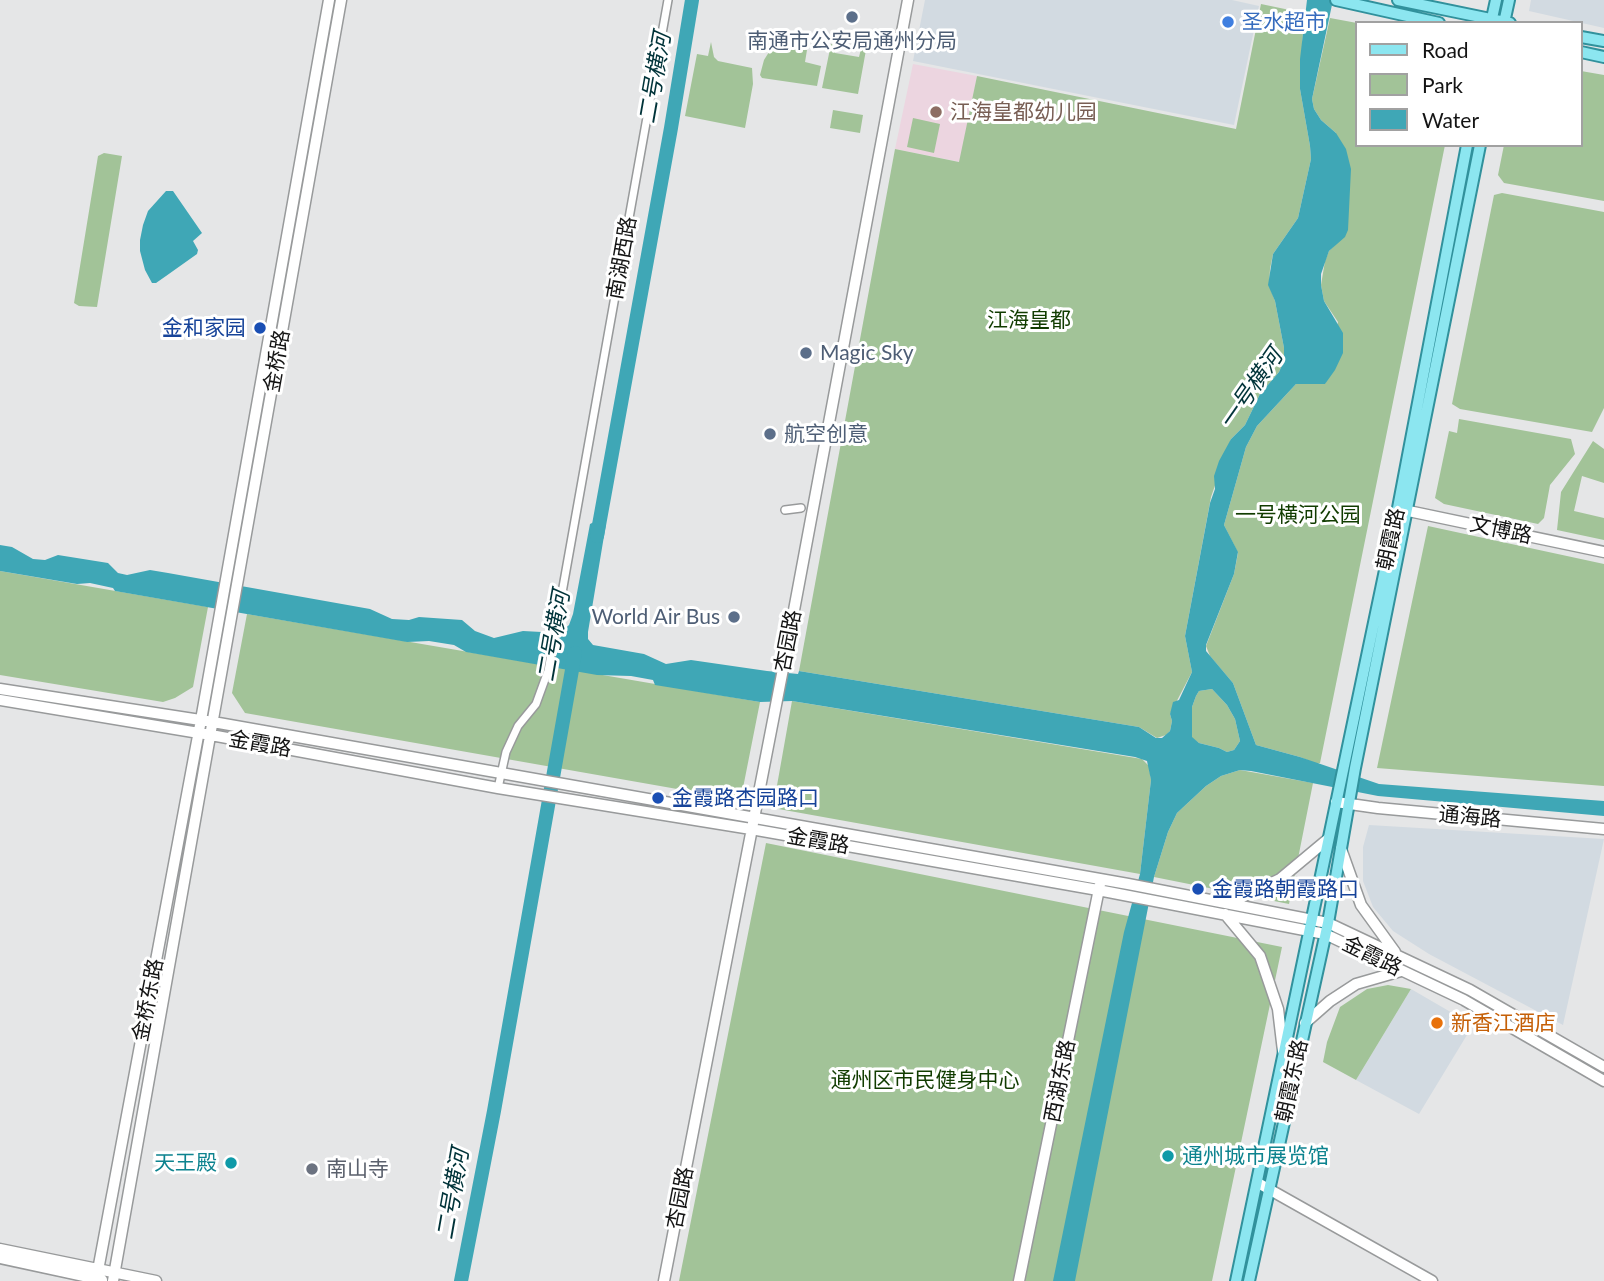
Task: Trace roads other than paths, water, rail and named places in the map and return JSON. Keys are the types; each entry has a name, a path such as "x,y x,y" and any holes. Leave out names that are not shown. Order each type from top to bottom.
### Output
{"main road":[{"path":"1337,0 1430,21"},
{"path":"1398,0 1491,21 1496,0"},
{"path":"1506,21 1509,0"},
{"path":"1583,37 1604,41"},
{"path":"1583,52 1604,57"},
{"name":"朝霞路","path":"1327,928 1467,147"},
{"name":"朝霞路","path":"1310,925 1342,766 1402,509 1480,147"},
{"name":"朝霞东路","path":"1236,1281 1310,925"},
{"name":"朝霞东路","path":"1249,1281 1327,928"}],"street":[{"name":"金桥路","path":"201,720 329,0"},
{"name":"金桥路","path":"213,722 341,0"},
{"name":"南湖西路","path":"498,788 506,752 518,726 536,704 548,671 668,0"},
{"name":"杏园路","path":"664,1281 783,669 908,0"},
{"path":"785,510 801,508"},
{"name":"文博路","path":"1402,509 1604,552"},
{"name":"金霞路","path":"0,689 213,722 754,818 1099,885 1120,894 1225,914 1327,928 1397,956 1492,1002 1604,1067"},
{"name":"金霞路","path":"0,700 211,734 557,798 1099,885 1128,884 1219,902 1310,925"},
{"name":"金桥东路","path":"104,1278 201,720"},
{"name":"金桥东路","path":"104,1278 213,722"},
{"name":"通海路","path":"1337,797 1604,829"},
{"path":"1219,902 1240,898 1280,879 1328,839"},
{"path":"1341,849 1361,905 1397,956"},
{"name":"西湖东路","path":"1019,1281 1099,885"},
{"path":"1225,914 1261,956 1278,1009 1283,1055"},
{"name":"金霞路","path":"1327,928 1402,971 1464,1000 1604,1080"},
{"path":"1305,1023 1330,1001 1356,984 1402,971"},
{"path":"1258,1183 1432,1281"},
{"path":"0,1249 104,1278"},
{"path":"0,1258 104,1278 156,1281"}],"water":[{"path":"1307,0 1333,0 1312,99 1314,109 1321,120 1336,133 1346,149 1351,169 1348,230 1345,237 1329,251 1321,274 1324,301 1343,333 1343,353 1325,384 1296,384 1257,426 1246,447 1224,525 1238,552 1234,574 1206,651 1233,683 1256,745 1379,784 1604,801 1604,816 1378,796 1240,770 1221,776 1206,786 1177,813 1154,877 1075,1281 1053,1281 1124,932 1140,874 1151,780 1147,761 792,701 760,702 655,685 653,680 631,676 597,675 466,652 454,645 429,641 407,642 115,591 113,588 90,583 77,584 0,571 0,545 12,547 33,559 45,560 58,555 108,563 118,573 127,575 150,570 168,573 370,609 392,619 409,620 419,617 462,620 475,631 494,638 523,631 560,633 569,625 573,614 590,524 600,519 606,524 588,632 588,639 593,645 644,654 666,664 691,660 767,671 798,674 799,671 1139,727 1156,738 1162,738 1170,731 1173,702 1179,700 1192,672 1185,636 1215,489 1214,476 1231,439 1245,425 1260,394 1279,372 1284,361 1275,301 1268,285 1273,254 1298,218 1311,159 1300,89 1300,59","holes":["1212,689 1227,705 1235,719 1240,741 1234,750 1227,752 1199,743 1192,737 1192,707 1199,691"]},
{"path":"166,191 173,191 202,233 193,241 198,250 197,254 156,283 152,283 145,270 140,240 148,211"}],"waterway":[{"name":"二号横河","path":"597,536 692,0"},
{"name":"二号横河","path":"461,1281 494,1111 575,653"}],"place":[{"name":"南通市公安局通州分局","path":"852,17"},
{"name":"圣水超市","path":"1228,22"},
{"name":"江海皇都幼儿园","path":"936,112"},
{"name":"金和家园","path":"260,328"},
{"name":"Magic Sky","path":"806,353"},
{"name":"航空创意","path":"770,434"},
{"name":"World Air Bus","path":"734,617"},
{"name":"金霞路杏园路口","path":"658,798"},
{"name":"金霞路朝霞路口","path":"1198,889"},
{"name":"新香江酒店","path":"1437,1023"},
{"name":"通州城市展览馆","path":"1168,1156"},
{"name":"天王殿","path":"231,1163"},
{"name":"南山寺","path":"312,1169"}],"park label":[{"name":"江海皇都","path":"1029,320"},
{"name":"一号横河公园","path":"1298,515"},
{"name":"通州区市民健身中心","path":"925,1080"}],"water label":[{"name":"一号横河","path":"1251,389"}]}
